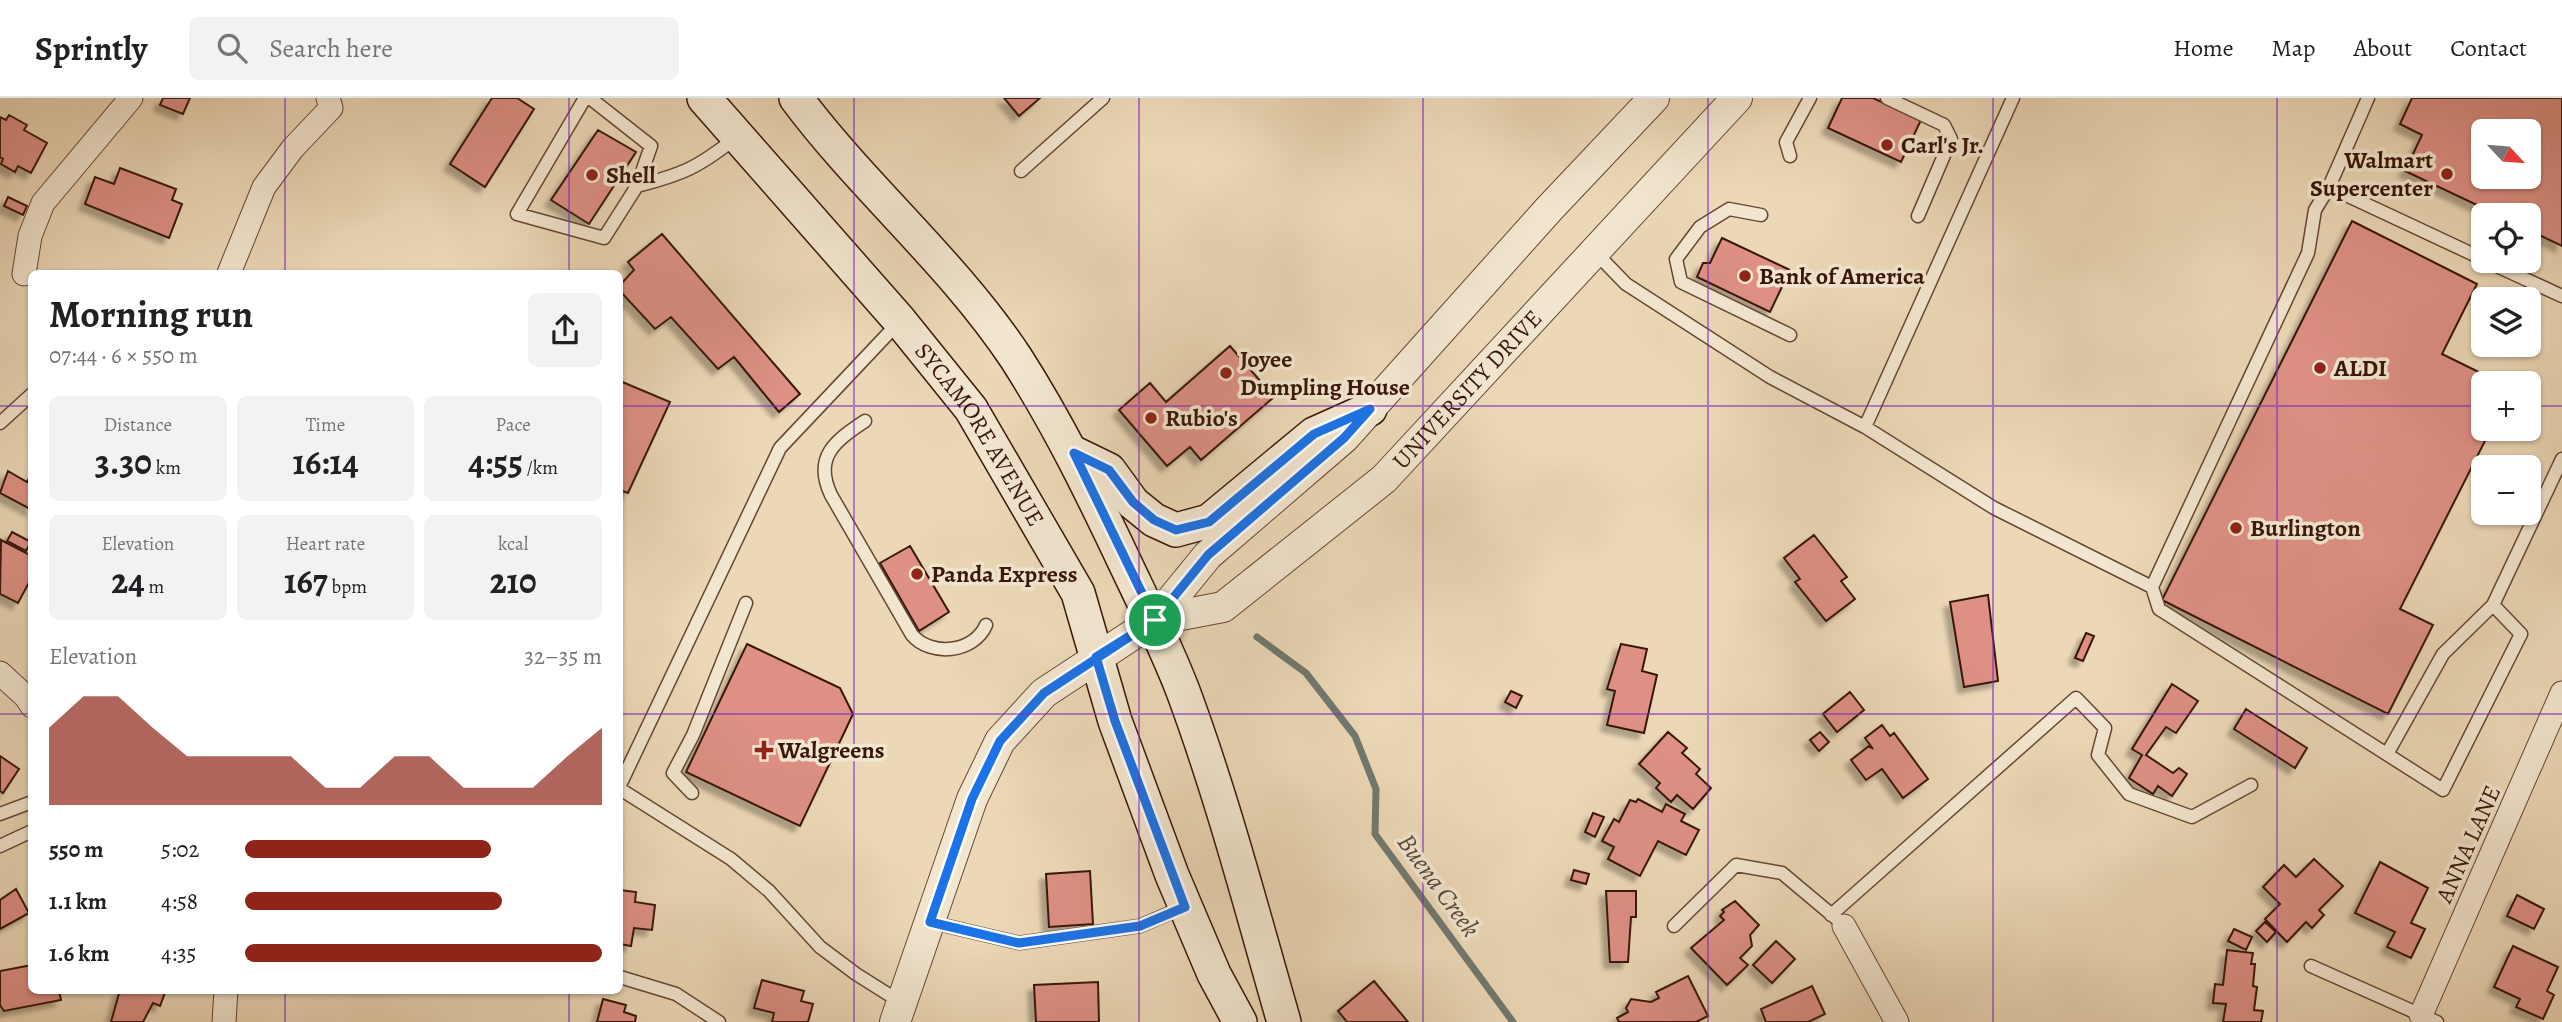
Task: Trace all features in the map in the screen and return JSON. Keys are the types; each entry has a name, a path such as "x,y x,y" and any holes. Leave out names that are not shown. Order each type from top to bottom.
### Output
{"main road":[{"name":"SYCAMORE AVENUE","path":"704,98 900,321 971,409 1078,593 1115,721 1185,907 1214,974 1241,1022"},
{"path":"796,98 921,237 964,291 1014,356 1074,453 1155,620 1184,694 1241,869 1284,1022"},
{"path":"1074,453 1109,470 1133,502 1154,520 1176,530 1209,522 1314,434 1370,409"}],"street":[{"path":"24,274 30,236 43,203 131,98"},
{"path":"230,270 264,187 293,148 331,108 328,98"},
{"name":"UNIVERSITY DRIVE","path":"899,1012 972,799 1000,741 1044,693 1155,620 1208,555 1344,438 1549,209 1654,98"},
{"name":"UNIVERSITY DRIVE","path":"1155,620 1223,607 1384,479 1593,250 1737,98"},
{"path":"0,673 28,700"},
{"name":"ANNA LANE","path":"2429,1018 2562,694"},
{"path":"1838,920 1897,1022"},
{"path":"224,1022 226,994"}],"lane":[{"path":"587,98 651,146 636,186 604,238 517,214 587,98"},
{"path":"1021,171 1103,98"},
{"path":"1790,156 1786,142 1810,98"},
{"path":"1887,98 1944,125 1951,139 1918,216"},
{"path":"1865,427 2013,98"},
{"path":"2368,98 2329,187 2315,210 2308,253 2152,587 2159,609 2444,790 2521,634 2493,605"},
{"path":"636,186 703,164 738,136"},
{"path":"2329,187 2471,253"},
{"path":"1761,215 1729,209 1700,227 1676,259 1681,282 1790,335"},
{"path":"1593,250 1626,284 1671,316 1770,377 1865,427 1994,508 2152,587"},
{"path":"2513,273 2562,296"},
{"path":"623,781 780,448 900,321"},
{"path":"0,423 28,398"},
{"path":"866,421 847,433 828,455 822,472 831,495 912,635 923,645 948,650 978,638 986,625"},
{"path":"2387,754 2443,654 2493,605 2562,459"},
{"path":"692,793 673,773 693,735 746,603"},
{"path":"1674,926 1736,865 1782,873 1838,920 2076,698 2105,728 2098,755 2129,794 2192,817 2251,785"},
{"path":"623,789 731,859 769,891 820,947 899,1012"},
{"path":"0,814 28,804"},
{"path":"0,846 28,833"},
{"path":"930,922 1019,943 1140,926 1185,907"},
{"path":"2311,966 2429,1018"},
{"path":"623,977 676,994 719,1022"}],"building":[{"path":"163,98 190,98 183,114 160,105"},
{"path":"492,98 517,98 534,109 485,187 450,164"},
{"path":"1004,98 1040,98 1019,116"},
{"name":"Carl's Jr.","path":"1842,98 1873,98 1921,120 1901,162 1828,128"},
{"name":"Walmart Supercenter","path":"2412,98 2562,98 2562,246 2541,236 2541,203 2473,203 2405,171 2422,135 2400,124"},
{"path":"9,115 27,125 24,130 47,143 31,173 18,166 15,172 1,164 3,159 0,157 0,117 6,120"},
{"path":"598,130 636,152 589,224 551,200"},
{"path":"120,168 176,189 172,200 182,204 169,238 85,204 95,177 114,184"},
{"path":"8,197 27,206 23,215 4,206"},
{"path":"2352,221 2477,284 2471,287 2471,296 2442,354 2477,371 2471,371 2471,441 2485,441 2478,455 2471,455 2471,469 2400,609 2433,625 2388,714 2162,600"},
{"path":"662,234 800,394 779,412 734,357 718,369 671,317 655,329 623,294 623,282 634,270 628,262"},
{"path":"1722,238 1790,270 1770,312 1697,277 1703,263 1710,263"},
{"path":"1230,346 1274,397 1201,460 1190,447 1167,466 1119,410 1150,383 1166,402"},
{"path":"623,382 670,402 628,493 623,491"},
{"path":"8,471 28,480 28,508 0,493"},
{"path":"12,532 28,540 28,547 26,551 7,541"},
{"path":"1814,535 1847,577 1841,581 1855,599 1826,621 1795,582 1800,579 1784,558"},
{"path":"1,540 28,554 28,584 18,603 0,594"},
{"path":"910,546 949,612 919,631 880,563"},
{"path":"1988,595 1998,681 1964,687 1950,602"},
{"path":"2086,633 2094,636 2083,661 2075,658"},
{"name":"Walgreens","path":"747,644 840,688 853,714 800,826 686,772"},
{"path":"1621,644 1647,649 1642,671 1657,675 1644,733 1607,725 1615,691 1607,689"},
{"path":"2172,684 2198,701 2176,733 2166,727 2146,755 2173,773 2179,768 2187,774 2172,796 2158,786 2153,794 2129,778 2142,755 2132,749"},
{"path":"1511,691 1522,696 1516,708 1505,702"},
{"path":"1850,692 1864,710 1837,732 1823,714"},
{"path":"2246,709 2307,748 2295,768 2234,729"},
{"path":"1882,725 1890,736 1894,733 1928,779 1903,798 1882,769 1866,780 1851,760 1869,746 1873,749 1865,738"},
{"path":"1668,732 1687,748 1682,753 1700,769 1696,774 1711,788 1693,809 1677,795 1671,802 1656,788 1660,783 1639,764"},
{"path":"1820,732 1829,742 1819,751 1810,740"},
{"path":"0,756 19,769 3,793 0,791"},
{"path":"1638,799 1662,812 1666,804 1685,814 1681,821 1699,830 1686,855 1658,841 1640,876 1608,859 1614,847 1602,841 1614,819 1619,822 1630,800 1636,802"},
{"path":"1593,813 1604,817 1595,837 1585,832"},
{"path":"2314,859 2343,886 2319,910 2324,915 2312,928 2306,922 2287,942 2265,919 2280,904 2263,887 2284,865 2296,877"},
{"path":"2380,862 2428,888 2411,923 2425,929 2411,958 2387,947 2395,932 2355,913"},
{"path":"1574,870 1589,874 1586,884 1571,880"},
{"path":"1090,871 1093,924 1049,927 1046,874"},
{"path":"16,889 28,914 0,929 0,900"},
{"path":"623,890 636,892 635,902 655,905 652,930 634,928 631,946 623,945"},
{"path":"1606,891 1636,891 1636,917 1631,917 1628,962 1610,962"},
{"path":"2517,895 2544,909 2534,929 2507,916"},
{"path":"1735,901 1759,925 1750,935 1752,946 1740,958 1748,965 1727,985 1691,948 1724,920 1720,916 1724,912 1722,910"},
{"path":"2265,922 2276,932 2267,942 2256,931"},
{"path":"2234,929 2252,937 2246,950 2228,941"},
{"path":"1776,941 1795,959 1772,983 1753,965"},
{"path":"2513,946 2558,967 2547,991 2554,995 2543,1019 2516,1007 2520,999 2494,987"},
{"path":"2227,950 2253,953 2253,986 2257,987 2254,1010 2263,1011 2261,1022 2223,1022 2226,1004 2213,1003 2215,984 2223,985"},
{"path":"28,966 28,994 60,994 61,1000 4,1011 0,1005 0,971"},
{"path":"1688,976 1708,1016 1696,1022 1619,1022 1617,1018 1628,1012 1626,1008 1631,999 1651,1002 1659,998 1656,992"},
{"path":"762,980 804,991 801,1001 813,1004 808,1022 772,1022 774,1013 754,1008"},
{"path":"1374,981 1408,1022 1347,1022 1338,1011"},
{"path":"1098,982 1099,1022 1036,1022 1034,985"},
{"path":"1812,986 1825,1014 1808,1022 1766,1022 1761,1009"},
{"path":"119,994 164,994 160,1006 153,1003 143,1022 111,1022"},
{"path":"603,999 626,1005 624,1012 636,1016 635,1022 597,1022"}],"waterway":[{"name":"Buena Creek","path":"1257,637 1306,673 1355,736 1376,789 1375,834 1513,1022"}],"place":[{"name":"Carl's Jr.","path":"1887,145"},
{"name":"Walmart Supercenter","path":"2447,174"},
{"name":"Shell","path":"592,175"},
{"name":"Bank of America","path":"1745,276"},
{"name":"ALDI","path":"2320,368"},
{"name":"Joyee Dumpling House","path":"1226,373"},
{"name":"Rubio's","path":"1151,418"},
{"name":"Burlington","path":"2236,528"},
{"name":"Panda Express","path":"917,574"},
{"name":"Walgreens","path":"764,750"}],"route":[{"path":"1155,620 1074,453 1109,470 1133,502 1154,520 1176,530 1209,522 1314,434 1370,409 1344,438 1208,555 1155,620 1096,657 1044,693 1000,741 972,799 930,922 1019,943 1140,926 1185,907 1115,721 1096,657 1155,620"}]}
